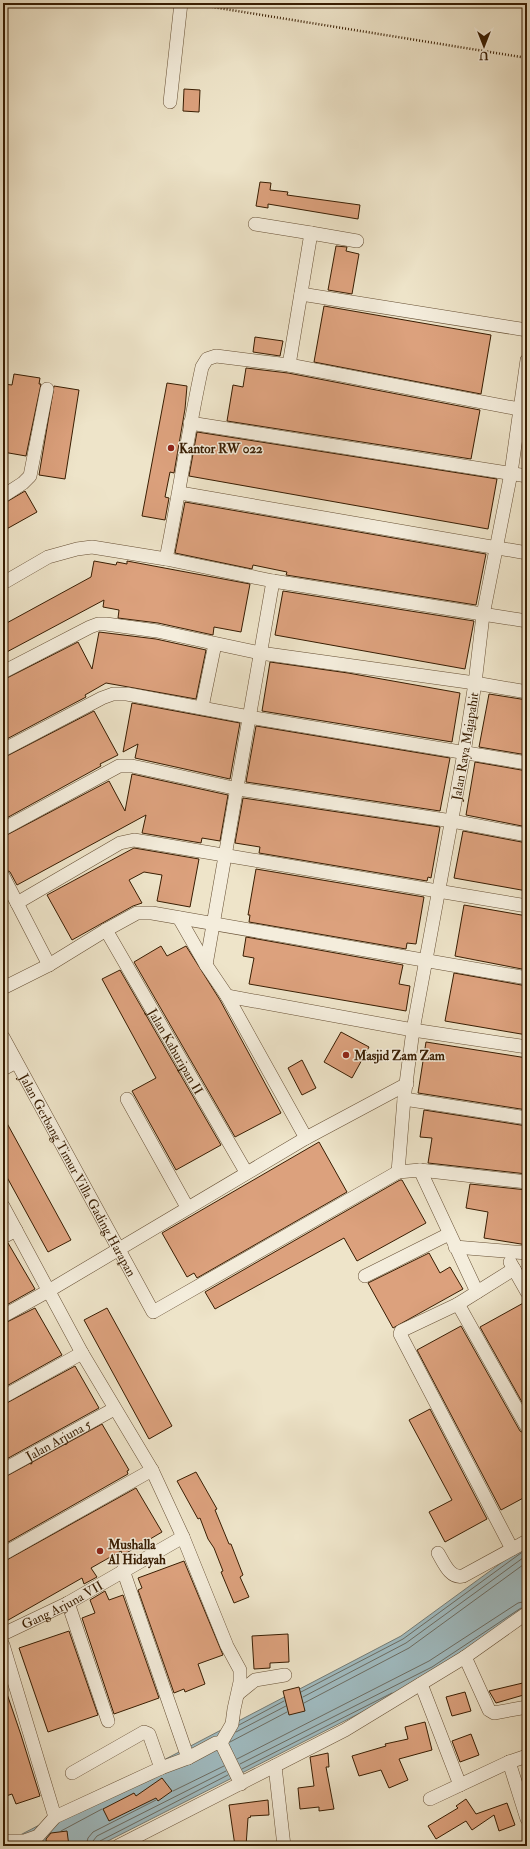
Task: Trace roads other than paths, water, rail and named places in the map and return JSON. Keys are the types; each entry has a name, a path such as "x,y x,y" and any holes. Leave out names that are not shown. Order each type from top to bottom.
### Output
{"street":[{"path":"170,102 181,3"},
{"path":"255,224 357,241"},
{"path":"289,365 311,233"},
{"path":"301,294 527,330"},
{"path":"166,559 180,493 190,423 202,367 207,359 216,356 289,365 519,409"},
{"name":"Jalan Raya Majapahit","path":"398,1172 404,1100 413,1030 440,891 464,753 475,683 483,615 511,473 527,360"},
{"path":"3,496 23,483 30,476 47,389"},
{"path":"190,423 527,476"},
{"path":"180,493 527,553"},
{"path":"3,583 48,557 77,549 92,547 166,559 273,581 527,622"},
{"path":"206,965 212,924 238,789 273,581"},
{"path":"3,672 98,624 106,624 157,631 260,653 475,683 527,692"},
{"path":"202,707 215,644"},
{"path":"3,750 102,698 113,694 127,694 249,717 527,764"},
{"path":"3,829 119,766 132,766 238,789 452,821 527,835"},
{"path":"17,903 120,843 134,840 225,857 527,906"},
{"path":"3,876 49,964"},
{"path":"3,988 49,964 137,913 152,913 527,978"},
{"path":"180,918 206,965 227,996 306,1138"},
{"name":"Jalan Kahuripan II","path":"106,930 246,1172"},
{"path":"227,996 413,1030 527,1047"},
{"name":"Jalan Gerbang Timur Villa Gading Harapan","path":"3,1037 154,1312 398,1172"},
{"path":"3,1069 16,1062"},
{"path":"3,1316 50,1290 246,1172 407,1084"},
{"path":"126,1099 187,1208"},
{"path":"404,1100 527,1118"},
{"path":"420,1170 477,1292"},
{"path":"398,1172 420,1170 527,1182"},
{"path":"3,1206 50,1290 82,1353 114,1409 152,1470 183,1537 227,1646 240,1670 239,1693 234,1709 232,1724 220,1743 213,1744 188,1758 161,1768 55,1817 38,1836 24,1841 3,1841"},
{"path":"3,1237 16,1230"},
{"path":"365,1276 449,1234"},
{"path":"455,1247 527,1253"},
{"path":"505,1250 527,1292"},
{"path":"512,1549 401,1338 401,1331 458,1304 514,1269"},
{"path":"458,1304 527,1427"},
{"path":"3,1397 82,1353"},
{"name":"Jalan Arjuna 5","path":"3,1470 114,1409"},
{"path":"3,1554 152,1470"},
{"name":"Gang Arjuna VII","path":"3,1634 68,1603 123,1570 183,1537"},
{"path":"438,1553 452,1575 458,1577 463,1576 527,1541"},
{"path":"123,1570 188,1758"},
{"path":"68,1603 108,1721"},
{"path":"118,1846 345,1730 465,1657 527,1613"},
{"path":"3,1645 55,1817"},
{"path":"465,1657 489,1710 494,1713 527,1707"},
{"path":"239,1693 255,1680 285,1675"},
{"path":"421,1684 460,1785"},
{"path":"72,1773 144,1732 149,1734 161,1768"},
{"path":"220,1743 241,1784"},
{"path":"430,1799 509,1762 527,1756"},
{"path":"509,1762 527,1819"},
{"path":"275,1766 284,1846"}],"water":[{"path":"527,1544 527,1615 437,1674 98,1846 3,1846 3,1844 401,1636"}],"place":[{"name":"Kantor RW 022","path":"171,448"},
{"name":"Masjid Zam Zam","path":"346,1055"},
{"name":"Mushalla Al Hidayah","path":"100,1551"}]}
